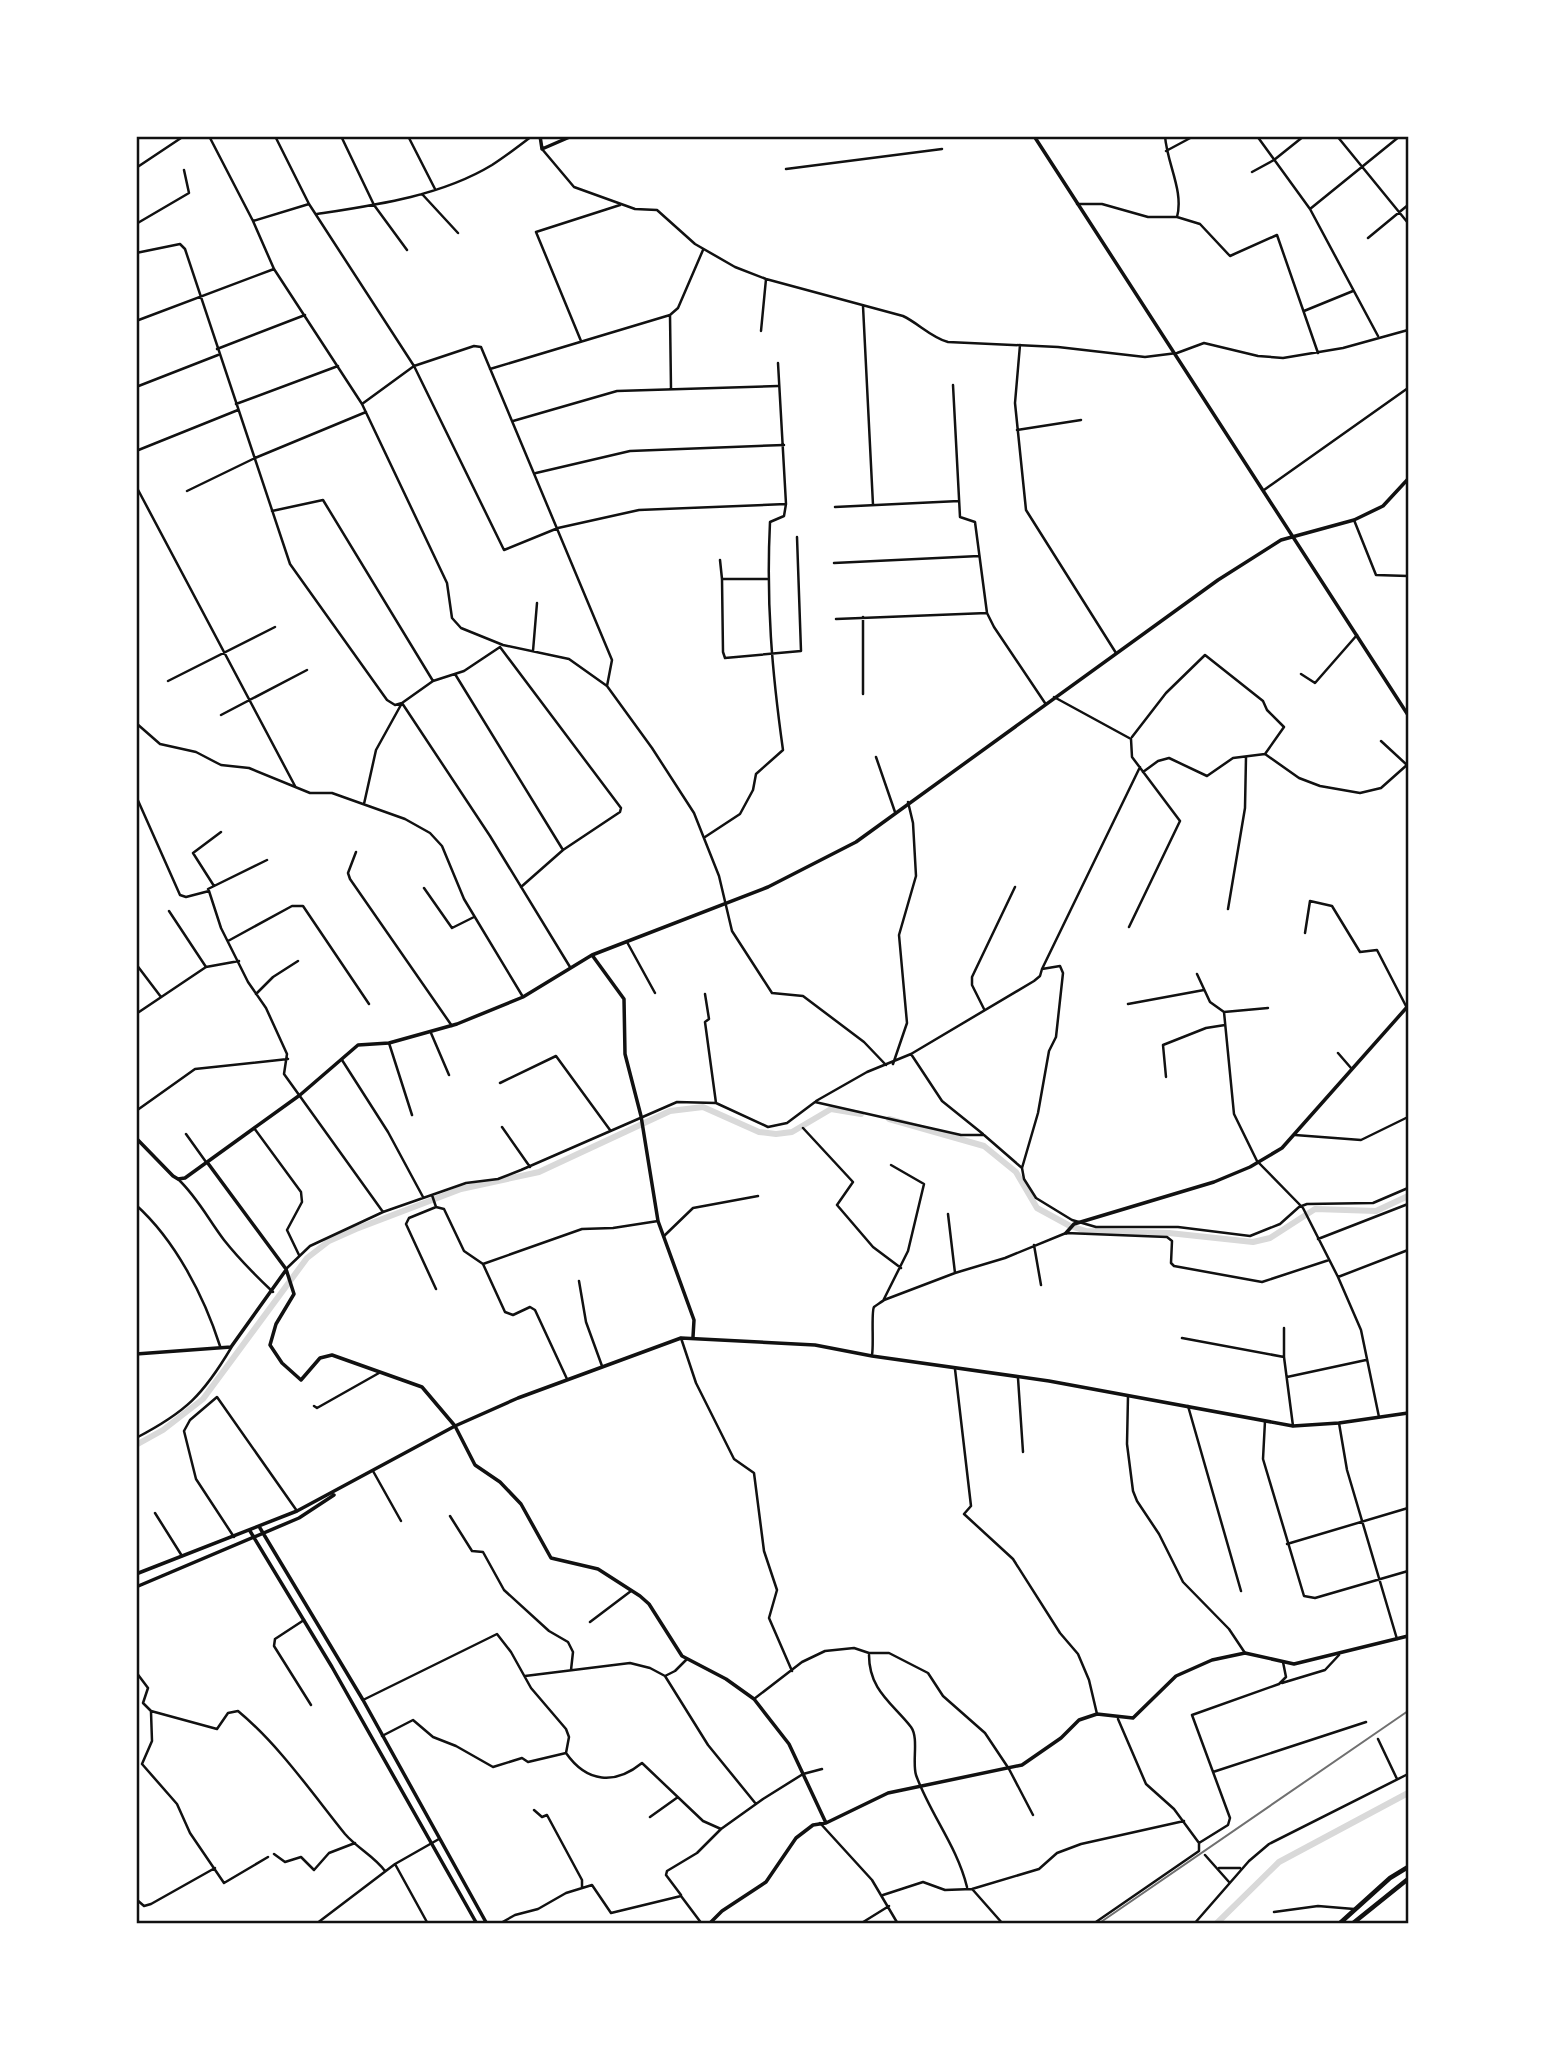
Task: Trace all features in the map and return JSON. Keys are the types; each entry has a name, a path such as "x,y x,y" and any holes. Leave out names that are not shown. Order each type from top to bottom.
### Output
{"main road":[{"path":"1339,1923 1409,1867"},
{"path":"1352,1923 1409,1879"}],"street":[{"path":"209,136 253,220 274,269 362,404 447,583 452,618 461,628 501,646 569,659 607,686 673,780 705,837 727,904 732,931 772,993 803,996 864,1042 886,1065"},
{"path":"275,136 309,204 414,366 499,545 504,550 558,528 639,510 786,504"},
{"path":"341,136 374,205 407,250"},
{"path":"408,136 435,189"},
{"path":"316,214 374,205 435,189 491,166 532,136"},
{"path":"540,136 542,149 574,187 621,205 657,210 703,249 735,267 766,279 903,316 922,325 939,340 1122,356 1177,353 1204,342 1258,356 1283,358 1318,353 1409,330"},
{"path":"542,149 572,136"},
{"path":"1034,136 1409,715"},
{"path":"1165,136 1166,150 1180,200 1177,217"},
{"path":"1166,150 1194,136"},
{"path":"1257,136 1310,209 1379,337"},
{"path":"1252,172 1274,160 1304,136"},
{"path":"1337,136 1409,223"},
{"path":"1310,209 1400,136"},
{"path":"136,168 181,138"},
{"path":"786,169 942,149"},
{"path":"136,224 189,193 184,170"},
{"path":"421,194 458,233"},
{"path":"253,220 309,204"},
{"path":"1077,204 1117,207 1148,218 1177,217 1200,223 1230,256 1277,234 1318,353"},
{"path":"581,341 536,232 621,205"},
{"path":"1368,238 1409,205"},
{"path":"136,253 180,244 185,249 218,355 297,577 334,622 387,700 395,705 402,703 433,681 455,674 501,646"},
{"path":"491,369 670,315 678,309 703,249"},
{"path":"136,321 274,269"},
{"path":"761,331 766,279"},
{"path":"1304,311 1353,291"},
{"path":"863,305 873,505"},
{"path":"216,349 305,315"},
{"path":"670,315 671,389"},
{"path":"1020,345 1017,430 1026,510 1116,653"},
{"path":"362,404 414,366 474,346 481,347 612,660 607,686"},
{"path":"136,387 218,355"},
{"path":"705,837 740,814 753,790 759,770 783,750 770,654 767,579 770,522 784,516 786,504 778,363"},
{"path":"236,404 338,366"},
{"path":"953,385 961,519 975,522 988,613 1009,653 1045,704"},
{"path":"513,421 606,393 779,386"},
{"path":"1264,490 1409,388"},
{"path":"136,451 238,410"},
{"path":"187,491 255,458 366,412"},
{"path":"1017,430 1082,420"},
{"path":"536,473 630,452 784,445"},
{"path":"178,1179 185,1178 300,1095 358,1045 389,1043 452,1026 523,997 592,955 727,904 834,855 1218,580 1293,536 1354,520 1383,506 1409,479"},
{"path":"136,486 295,786"},
{"path":"272,511 323,500 433,681"},
{"path":"835,507 959,501"},
{"path":"1354,520 1376,575 1409,576"},
{"path":"720,560 723,656 798,652 801,648 797,537"},
{"path":"834,563 979,556"},
{"path":"722,579 767,579"},
{"path":"533,651 537,603"},
{"path":"836,618 988,613"},
{"path":"863,617 863,694"},
{"path":"168,681 275,627"},
{"path":"1301,674 1315,683 1357,635"},
{"path":"501,646 620,804 620,812 563,850 521,887"},
{"path":"1131,738 1166,693 1205,655 1263,701 1267,710 1284,727 1265,754"},
{"path":"221,715 307,670"},
{"path":"455,674 563,850"},
{"path":"1054,697 1131,738 1134,746 1132,757 1180,821 1129,927"},
{"path":"364,804 376,751 402,703"},
{"path":"402,703 417,722 570,967"},
{"path":"136,723 160,744 196,752 221,765 249,768 310,793 332,793 405,819 430,833 443,846 452,874 474,916 523,997"},
{"path":"1143,772 1158,761 1169,758 1207,776 1226,761 1265,754 1299,778 1320,786 1360,793 1381,788 1408,764 1381,741"},
{"path":"876,757 895,812"},
{"path":"1228,909 1245,808 1246,757"},
{"path":"136,1438 189,1405 208,1387 231,1347 299,1255 310,1246 383,1212 423,1197 466,1183 498,1179 530,1167 677,1102 716,1103 768,1127 787,1123 815,1101 857,1077 893,1064 1034,981 1040,976 1140,767"},
{"path":"136,796 180,895 186,897 208,889 267,860"},
{"path":"893,1064 907,1023 899,935 916,876 913,823 908,802"},
{"path":"214,886 193,853 221,832"},
{"path":"356,852 348,873 350,879 452,1026"},
{"path":"984,1009 972,985 972,977 1015,887"},
{"path":"424,888 452,928 474,916"},
{"path":"208,889 228,942 273,1022 288,1059 284,1074 383,1212"},
{"path":"1066,1233 1081,1221 1214,1182 1282,1148 1408,1007 1377,950 1360,952 1332,905 1310,901 1305,933"},
{"path":"228,942 292,906 303,906 369,1004"},
{"path":"169,911 206,967"},
{"path":"627,943 655,993"},
{"path":"592,955 624,999 625,1054 641,1119 657,1221 694,1320 693,1337"},
{"path":"136,1014 206,967 239,961"},
{"path":"256,994 273,977 298,961"},
{"path":"136,964 161,997"},
{"path":"1042,969 1060,966 1062,986 1056,1037 1048,1051 1038,1112 1022,1168 1024,1179 1036,1198 1072,1220 1096,1227 1178,1227 1250,1236 1280,1224 1301,1207 1322,1202 1340,1205 1373,1203 1409,1188"},
{"path":"1197,974 1213,1006 1224,1012 1268,1007"},
{"path":"1128,1004 1204,990"},
{"path":"705,994 709,1019 705,1021 716,1103"},
{"path":"1224,1012 1233,1111 1257,1161 1301,1207 1338,1277 1360,1330 1379,1417"},
{"path":"1167,1077 1163,1045 1206,1028 1225,1025"},
{"path":"431,1033 449,1075"},
{"path":"389,1043 412,1115"},
{"path":"1338,1053 1351,1068"},
{"path":"911,1054 942,1101 1022,1168"},
{"path":"500,1083 556,1056 610,1130"},
{"path":"136,1111 195,1069 288,1059"},
{"path":"342,1059 388,1132 423,1197"},
{"path":"815,1101 961,1135 984,1135"},
{"path":"1295,1135 1361,1140 1409,1117"},
{"path":"502,1127 530,1167"},
{"path":"254,1128 301,1192 302,1202 287,1230 299,1255"},
{"path":"803,1128 853,1182 838,1205 873,1247 901,1268"},
{"path":"186,1133 287,1271 293,1285 294,1294 276,1324 270,1345 282,1363 302,1380 320,1358 328,1355 422,1387 455,1426 475,1465 500,1482 521,1504 551,1558 598,1569 631,1591 649,1604 677,1651 726,1679 754,1699 789,1744 826,1823"},
{"path":"136,1138 200,1200 214,1226 246,1267 273,1292"},
{"path":"884,1300 901,1268 924,1184 891,1165"},
{"path":"432,1195 436,1207"},
{"path":"664,1236 693,1208 758,1196"},
{"path":"1318,1239 1409,1204"},
{"path":"136,1205 155,1220 196,1289 212,1321 220,1346"},
{"path":"436,1289 406,1224 409,1218 436,1207 444,1209 464,1251 483,1264 505,1312 513,1315 530,1307 536,1310 567,1380"},
{"path":"948,1214 955,1273"},
{"path":"483,1264 582,1229 613,1228 657,1221"},
{"path":"872,1356 874,1306 1066,1233 1167,1237 1172,1241 1174,1266 1254,1283 1329,1260"},
{"path":"1034,1245 1041,1285"},
{"path":"1338,1277 1409,1250"},
{"path":"579,1281 586,1322 602,1366"},
{"path":"1284,1328 1284,1357 1293,1426"},
{"path":"681,1338 696,1383 734,1459 754,1473 764,1551 777,1590 769,1618 792,1671"},
{"path":"136,1574 297,1511 455,1426 602,1366 681,1338 784,1341 1128,1395 1293,1426 1339,1423 1409,1413"},
{"path":"1182,1338 1284,1357"},
{"path":"136,1354 231,1347"},
{"path":"1287,1377 1367,1360"},
{"path":"955,1369 971,1506 964,1514 1013,1559 1060,1633 1078,1654 1089,1680 1097,1714"},
{"path":"314,1406 317,1408 382,1372"},
{"path":"1018,1378 1023,1452"},
{"path":"1128,1395 1127,1444 1133,1491 1137,1501 1159,1534 1183,1582 1238,1639 1245,1653"},
{"path":"234,1537 196,1479 184,1431 190,1420 217,1397 297,1511"},
{"path":"1188,1406 1241,1591"},
{"path":"1265,1421 1264,1459 1301,1591 1309,1598 1409,1570"},
{"path":"1339,1423 1347,1471 1397,1639"},
{"path":"373,1471 401,1521"},
{"path":"136,1587 299,1518 346,1486"},
{"path":"1287,1544 1409,1508"},
{"path":"155,1513 182,1556"},
{"path":"450,1516 472,1551 483,1552 504,1590 549,1631 568,1642 573,1652 571,1670"},
{"path":"260,1527 363,1700 487,1923"},
{"path":"250,1531 304,1620 477,1923"},
{"path":"590,1622 631,1591"},
{"path":"304,1620 275,1639 274,1646 311,1705"},
{"path":"363,1700 493,1634 500,1636 531,1688 566,1729 569,1737 566,1753"},
{"path":"709,1923 766,1882 805,1829 826,1823 888,1793 1009,1769 1029,1762 1079,1720 1097,1714 1118,1719 1137,1715 1176,1675 1212,1660 1245,1653 1294,1664 1409,1636"},
{"path":"754,1699 802,1662 825,1651 855,1648 869,1653 889,1653 928,1673 943,1696 985,1732 1009,1769 1033,1815"},
{"path":"869,1653 872,1674 885,1700 912,1730 914,1766 920,1785 957,1855 970,1888 1003,1923"},
{"path":"1199,1843 1230,1821 1192,1715 1325,1670 1339,1655"},
{"path":"665,1676 675,1671 687,1658"},
{"path":"1279,1684 1286,1678 1283,1662"},
{"path":"525,1676 630,1663 650,1668 665,1676 708,1745 756,1804"},
{"path":"136,1672 148,1688 143,1703 150,1711 217,1729 229,1713 238,1711 355,1843 385,1871"},
{"path":"150,1711 152,1741 142,1764 170,1796 190,1833 225,1883 268,1857"},
{"path":"1093,1923 1199,1851 1199,1843 1184,1821 1146,1784 1118,1719"},
{"path":"382,1736 413,1720 433,1737 460,1748 492,1767 522,1758 528,1762 566,1753"},
{"path":"1213,1773 1366,1722"},
{"path":"1378,1739 1396,1779"},
{"path":"566,1753 585,1772 603,1778 627,1775 642,1763 703,1821 721,1829"},
{"path":"702,1923 666,1872 697,1853 721,1829 756,1804 803,1774 822,1769"},
{"path":"1194,1923 1243,1867 1269,1844 1409,1773"},
{"path":"650,1817 678,1797"},
{"path":"534,1810 542,1817 547,1815 583,1882 582,1887"},
{"path":"883,1895 923,1882 944,1891 970,1888 1040,1869 1057,1853 1081,1844 1184,1821"},
{"path":"820,1823 857,1862 883,1895 898,1923"},
{"path":"316,1923 395,1864 439,1839"},
{"path":"274,1854 287,1863 301,1857 314,1870 329,1853 355,1843"},
{"path":"1205,1855 1229,1882"},
{"path":"395,1864 428,1923"},
{"path":"1216,1867 1231,1871 1243,1867"},
{"path":"136,1899 147,1906 215,1868"},
{"path":"499,1923 592,1885 611,1913 681,1896"},
{"path":"860,1923 890,1906"},
{"path":"1274,1912 1318,1906 1354,1909"}],"waterway":[{"path":"136,1445 163,1430 203,1399 307,1258 329,1241 461,1189 539,1172 670,1111 703,1107 759,1132 776,1134 792,1132 831,1109 861,1114"},
{"path":"889,1119 984,1146 1016,1172 1037,1208 1070,1226 1086,1231 1169,1233 1253,1242 1270,1238 1315,1209 1376,1211 1408,1196"},
{"path":"1216,1924 1279,1862 1408,1793"}],"railway":[{"path":"1098,1924 1408,1711"}]}
